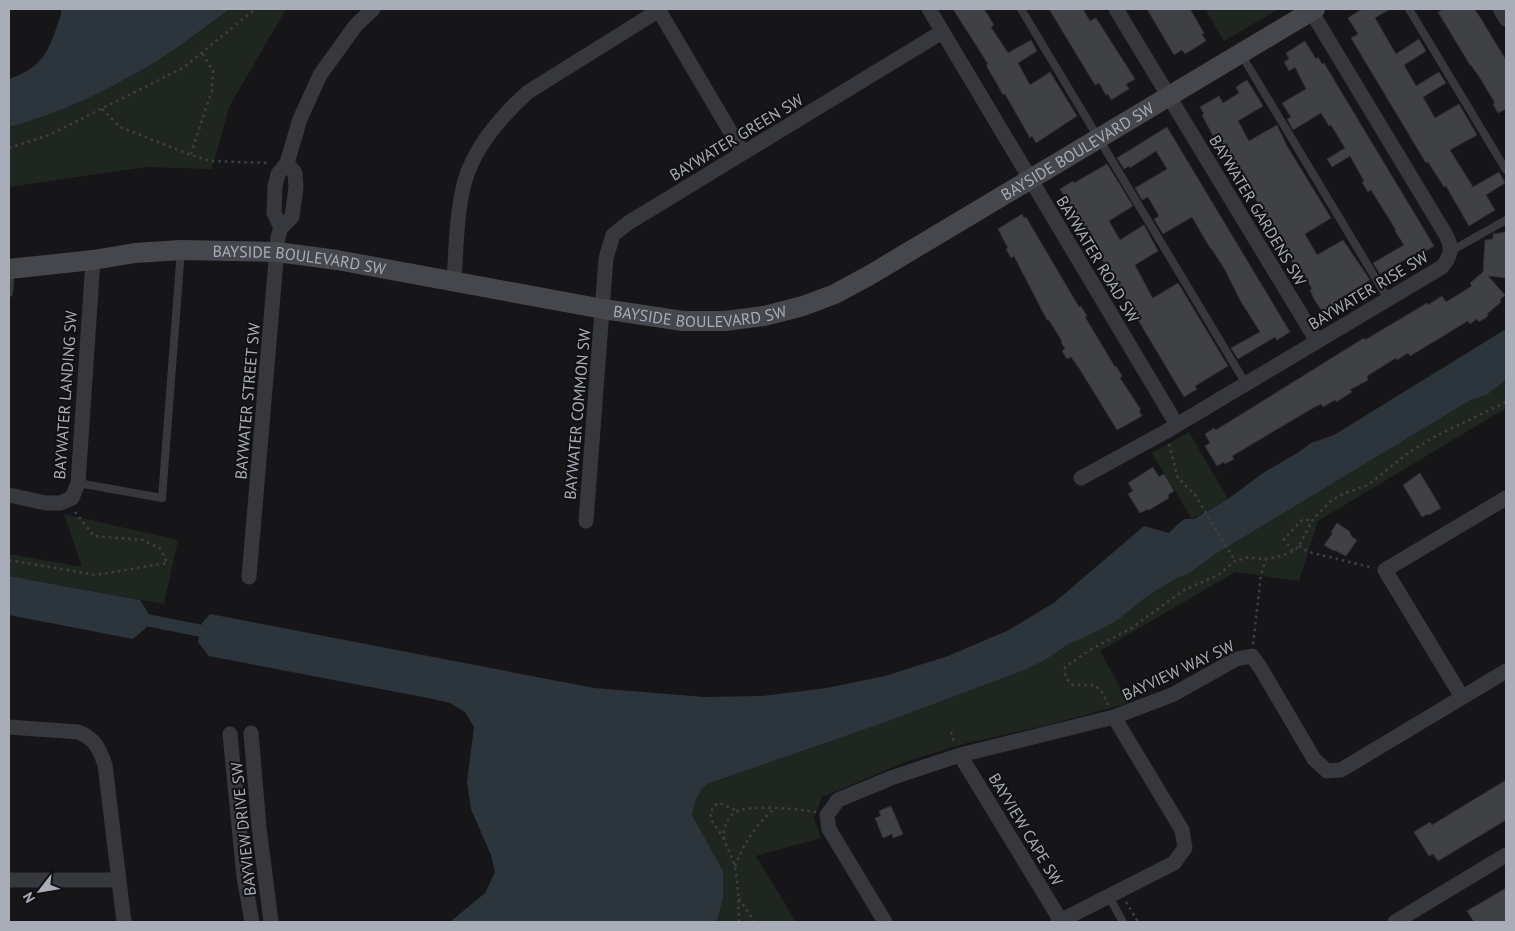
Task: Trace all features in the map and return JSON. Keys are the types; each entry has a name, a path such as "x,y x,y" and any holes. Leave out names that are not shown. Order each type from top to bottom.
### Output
{"street":[{"name":"BAYWATER STREET SW","path":"281,228 274,213 275,186 278,174 287,164 300,118 320,75 356,25 373,9"},
{"path":"454,281 462,192 469,168 495,126 513,105 528,92 659,9 743,153"},
{"name":"BAYWATER ROAD SW","path":"928,9 1030,180 1171,428"},
{"name":"BAYWATER GARDENS SW","path":"1116,9 1317,341"},
{"path":"1500,9 1506,19"},
{"name":"BAYSIDE BOULEVARD SW","path":"10,268 93,260 135,253 181,250 277,252 337,260 603,309 683,321 725,321 764,316 803,306 834,294 870,275 1313,10"},
{"name":"BAYWATER RISE SW","path":"1081,478 1246,384 1442,267 1448,260 1451,251 1450,242 1313,10"},
{"name":"BAYWATER GREEN SW","path":"603,309 606,258 613,235 628,223 942,32"},
{"name":"BAYWATER STREET SW","path":"249,577 278,237 281,228 292,217 296,188 295,173 287,164"},
{"name":"BAYWATER LANDING SW","path":"9,495 60,503 72,498 78,483 93,260"},
{"name":"BAYWATER COMMON SW","path":"586,521 603,309"},
{"path":"1462,698 1385,570 1506,498"},
{"name":"BAYVIEW WAY SW","path":"827,815 838,800 958,750 1114,718 1174,694 1236,659 1252,656 1314,759 1327,771 1341,770 1506,671"},
{"path":"1059,922 1174,863 1185,848 1182,830 1114,718"},
{"path":"9,727 78,732 87,735 100,750 105,765 124,922"},
{"name":"BAYVIEW DRIVE SW","path":"251,733 259,827 271,922"},
{"name":"BAYVIEW DRIVE SW","path":"230,734 244,877 252,922"},
{"name":"BAYVIEW CAPE SW","path":"958,750 1059,922"},
{"path":"827,815 829,829 885,922"},
{"path":"1395,922 1506,855"},
{"path":"9,880 118,880"}],"lane":[{"path":"1021,9 1246,384"},
{"path":"1409,9 1506,170"},
{"path":"1241,54 1388,299"},
{"path":"1451,251 1506,220"},
{"path":"78,483 162,498 181,250"},
{"path":"9,293 10,268"},
{"path":"1114,895 1123,922"}],"path":[{"path":"9,148 49,135 183,68 255,9"},
{"path":"191,155 212,90 213,71 202,52"},
{"path":"102,109 120,127 191,155 219,162 287,164"},
{"path":"1114,718 1102,692 1095,685 1073,685 1064,675 1065,667 1093,648 1130,628 1184,590 1218,575 1235,560 1249,557 1266,558 1280,556 1293,551 1299,546 1313,520 1332,500 1368,485 1408,453 1434,437 1506,402"},
{"path":"1171,428 1178,478 1202,505 1235,560"},
{"path":"9,560 96,575 166,563 161,549 143,540 94,536 66,500"},
{"path":"1293,551 1284,539 1302,520 1313,520"},
{"path":"1299,546 1308,552 1385,570"},
{"path":"1252,656 1261,575 1266,558"},
{"path":"951,732 958,750"},
{"path":"737,811 720,803 715,805 710,813 712,821 724,840 734,866 739,922"},
{"path":"724,840 724,830 728,820 737,811 795,808 827,815"},
{"path":"734,866 741,849 751,833 774,809"},
{"path":"1114,895 1138,922"},
{"path":"738,897 755,922"}],"shaded area":[{"path":"61,9 230,9 162,58 135,74 65,108 9,127 9,79 31,69 44,55 53,37"},
{"path":"230,9 286,9 229,107 212,169 146,167 9,187 9,127 65,108 135,74 162,58"},
{"path":"1205,9 1279,9 1224,41"},
{"path":"1506,329 1506,380 1488,394 1469,401 1214,555 1191,572 1175,579 1146,597 1119,619 1104,628 1067,645 1045,660 1025,670 883,723 707,784 697,798 692,815 723,871 723,898 717,922 450,922 485,893 495,872 491,855 471,809 467,782 474,727 465,712 450,703 433,699 209,656 198,642 202,623 210,614 594,688 704,697 762,696 827,688 885,676 948,656 1009,630 1055,602 1144,526 1169,533 1185,519 1194,519 1228,499 1263,473 1311,443 1334,435"},
{"path":"1506,380 1506,408 1318,521 1299,581 1235,572 1100,651 1129,703 1048,725 967,743 908,761 822,797 814,818 821,838 756,856 796,922 717,922 723,898 723,871 692,815 697,798 707,784 883,723 1025,670 1045,660 1067,645 1119,619 1146,597 1175,579 1191,572 1214,555 1469,401 1488,394"},
{"path":"1189,432 1228,499 1192,519 1152,453"},
{"path":"64,514 178,540 164,604 9,576 9,554 82,567"},
{"path":"9,576 140,600 148,613 146,628 133,639 9,615"}],"building":[{"path":"953,9 984,9 994,25 991,27 1008,53 1031,40 1037,51 1018,63 1030,85 1050,72 1077,116 1036,143 1032,136 1030,138 1005,94 1003,95 986,65 988,64"},
{"path":"1049,9 1083,9 1090,21 1096,18 1135,79 1126,84 1129,89 1111,100 1099,83 1095,85"},
{"path":"1147,9 1190,9 1204,33 1202,34 1206,41 1185,54 1182,50 1174,55"},
{"path":"1362,9 1390,9 1375,18 1396,54 1419,39 1426,51 1404,65 1416,86 1439,72 1446,83 1423,97 1435,118 1459,104 1477,135 1450,150 1473,187 1499,172 1505,183 1486,195 1495,210 1469,226 1446,186 1444,187 1428,162 1426,163 1351,38 1358,34 1348,18"},
{"path":"1443,9 1474,9 1478,14 1506,60 1506,109 1498,113 1493,104 1495,103 1438,12"},
{"path":"1305,41 1316,59 1318,57 1322,64 1324,63 1434,246 1421,254 1420,251 1380,274 1373,263 1404,245 1396,230 1371,190 1368,192 1350,156 1332,167 1327,159 1345,148 1321,113 1293,130 1287,119 1291,117 1282,103 1306,89 1295,67 1289,71 1284,62 1289,59 1286,53"},
{"path":"1247,80 1263,106 1238,121 1249,141 1277,125 1287,146 1331,218 1305,234 1317,255 1343,240 1370,280 1335,302 1337,305 1323,313 1314,299 1310,290 1312,289 1303,273 1300,275 1237,167 1216,134 1213,136 1202,115 1204,114 1200,107 1219,96 1223,103 1239,93 1236,87"},
{"path":"1167,127 1290,332 1277,340 1275,337 1238,359 1231,348 1260,332 1240,300 1224,268 1192,217 1163,234 1154,219 1159,216 1148,197 1142,200 1135,188 1167,169 1156,151 1130,168 1129,166 1124,169 1117,158"},
{"path":"1107,164 1133,206 1109,221 1120,240 1144,225 1158,251 1135,265 1152,297 1178,283 1228,366 1195,386 1197,389 1184,397 1060,189"},
{"path":"1022,214 1024,218 1026,217 1079,307 1081,306 1087,316 1085,317 1122,376 1120,378 1141,410 1139,411 1142,416 1117,430 1079,368 1071,357 1067,359 1062,351 1065,349 1062,341 1049,320 1047,320 1014,256 1011,258 1006,249 1008,248 998,229"},
{"path":"1506,232 1506,278 1488,276 1505,295 1500,300 1501,302 1487,314 1488,316 1479,322 1477,319 1470,324 1468,321 1410,356 1408,353 1397,360 1396,358 1367,376 1368,380 1350,390 1352,392 1336,402 1335,400 1323,407 1321,404 1313,408 1232,456 1234,459 1217,466 1205,446 1210,443 1205,434 1214,428 1216,430 1364,338 1365,340 1427,303 1428,305 1442,296 1446,302 1472,286 1470,283 1483,272 1485,240 1493,239 1493,234"},
{"path":"1153,467 1159,477 1164,474 1174,491 1168,495 1169,498 1140,513 1128,494 1133,491 1128,483"},
{"path":"1420,473 1441,508 1422,517 1403,485"},
{"path":"1337,523 1349,531 1352,537 1357,540 1346,556 1324,545 1333,533 1331,532"},
{"path":"1506,780 1506,820 1438,861 1433,854 1429,856 1414,832 1430,822 1432,825"},
{"path":"891,806 903,834 893,838 892,834 883,838 875,818 881,816 879,811"},
{"path":"1506,888 1506,922 1474,922 1467,911"}],"waterway":[{"path":"131,617 217,634"}]}
